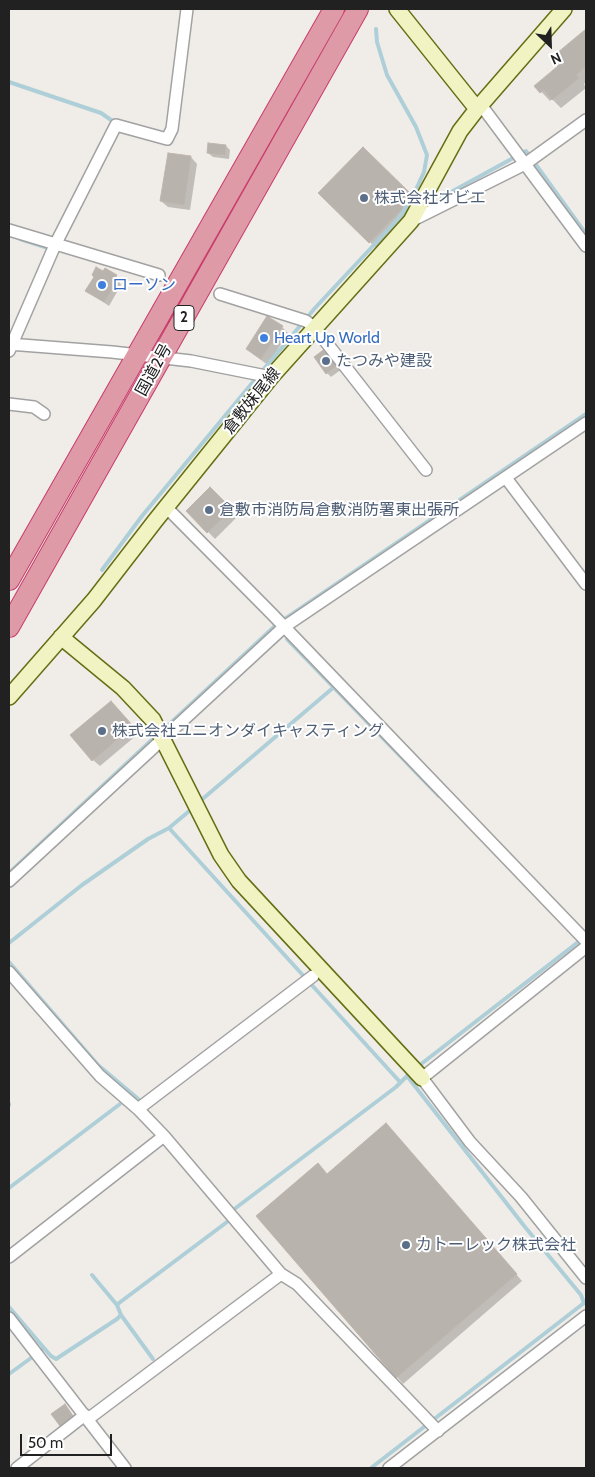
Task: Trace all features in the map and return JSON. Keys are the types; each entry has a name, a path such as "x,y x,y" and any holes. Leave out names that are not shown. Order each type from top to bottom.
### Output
{"highway":[{"name":"国道2号","path":"9,580 334,9"},
{"name":"国道2号","path":"9,627 358,9"}],"main road":[{"path":"398,9 479,107"},
{"name":"倉敷妹尾線","path":"9,697 94,600 263,376 307,322 411,221 460,131 564,9"},
{"path":"61,637 123,688 153,720 221,855 239,881 422,1078"}],"street":[{"path":"186,9 172,129 167,139 116,125 52,244 10,346 137,355 191,361 263,376"},
{"path":"479,107 525,158 586,246"},
{"path":"411,221 525,158 586,120"},
{"path":"9,230 159,275"},
{"path":"220,294 307,322 426,470"},
{"path":"9,404 34,407 44,414"},
{"path":"9,881 163,738 281,624 506,478 586,423"},
{"path":"506,478 586,584"},
{"path":"166,507 281,624 584,943 422,1078 470,1142 521,1197 586,1278"},
{"path":"9,972 100,1076 142,1105 164,1136 281,1274 297,1284 434,1426"},
{"path":"142,1105 310,979"},
{"path":"9,1257 164,1136"},
{"path":"16,1468 281,1274"},
{"path":"390,1468 434,1426 586,1317"},
{"path":"9,1318 125,1468"}],"building":[{"path":"586,29 586,66 576,75 579,78 552,100 544,90 540,93 534,86 558,66 551,58"},
{"path":"208,143 226,145 225,155 207,153"},
{"name":"株式会社オビエ","path":"363,147 410,193 398,204 403,208 369,243 318,193"},
{"path":"168,153 191,156 184,205 160,201"},
{"name":"ローソン","path":"96,267 103,271 105,268 117,275 115,278 118,280 104,302 85,291 94,277 92,275"},
{"name":"Heart Up World","path":"267,316 283,326 261,359 246,349"},
{"name":"たつみや建設","path":"326,348 338,365 326,374 314,357"},
{"name":"倉敷市消防局倉敷消防署東出張所","path":"210,487 232,509 207,533 186,511"},
{"name":"株式会社ユニオンダイキャスティング","path":"111,701 133,726 92,761 70,735"},
{"path":"386,1123 517,1274 396,1378 256,1216 318,1163 327,1174"},
{"path":"65,1404 73,1416 60,1426 51,1414"}],"waterway":[{"path":"102,570 142,516 253,382 315,308 399,218 413,196 424,172 427,155 416,127 387,75 377,42 376,29"},
{"path":"9,82 101,113 114,122"},
{"path":"442,197 526,151 586,234"},
{"path":"20,239 48,248"},
{"path":"162,731 276,625 586,414"},
{"path":"287,639 439,796"},
{"path":"199,802 334,687"},
{"path":"9,873 157,735"},
{"path":"9,943 82,885 148,839 169,828 194,807"},
{"path":"169,828 400,1082"},
{"path":"416,1068 582,939"},
{"path":"9,962 98,1065 143,1103"},
{"path":"233,1210 396,1087 409,1074"},
{"path":"371,1468 584,1303 581,1295 525,1227 407,1076"},
{"path":"9,1188 120,1104"},
{"path":"41,1350 44,1348 56,1359 117,1319 121,1315 117,1305 119,1303 227,1222"},
{"path":"92,1275 117,1305"},
{"path":"9,1307 44,1348"},
{"path":"121,1315 153,1359"},
{"path":"9,1374 31,1358"}],"place":[{"name":"株式会社オビエ","path":"364,198"},
{"name":"ローソン","path":"102,285"},
{"name":"Heart Up World","path":"264,338"},
{"name":"たつみや建設","path":"326,361"},
{"name":"倉敷市消防局倉敷消防署東出張所","path":"209,510"},
{"name":"株式会社ユニオンダイキャスティング","path":"102,731"},
{"name":"カトーレック株式会社","path":"406,1245"}]}
